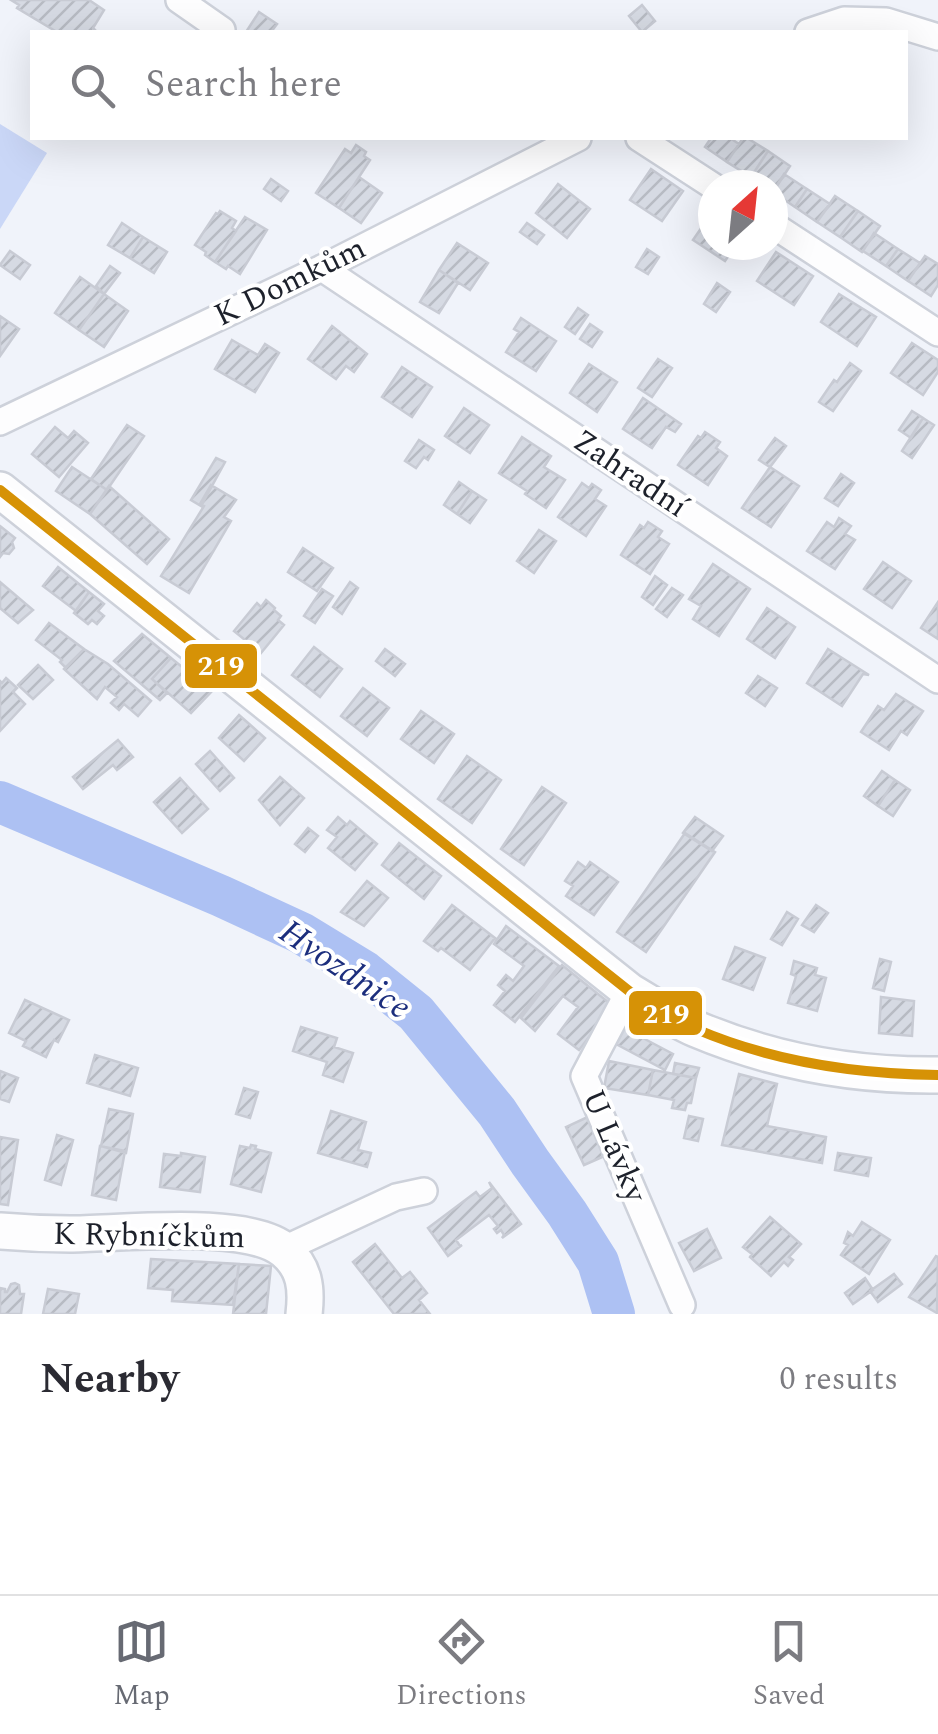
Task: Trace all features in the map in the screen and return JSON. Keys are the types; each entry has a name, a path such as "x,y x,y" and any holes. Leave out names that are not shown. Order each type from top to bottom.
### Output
{"main road":[{"path":"0,490 629,991 695,1028 783,1057 834,1068 938,1075"},
{"name":"K Rybníčkům","path":"0,1232 250,1235 284,1249 296,1264 306,1281 304,1314"}],"street":[{"path":"179,0 222,30"},
{"path":"814,30 844,20 886,21 938,37"},
{"name":"K Domkům","path":"0,422 322,268 574,140"},
{"path":"642,140 698,176"},
{"path":"788,235 938,333"},
{"name":"Zahradní","path":"322,268 938,680"},
{"name":"U Lávky","path":"629,991 584,1076 682,1305"},
{"path":"284,1249 396,1197 424,1191"}],"shaded area":[{"path":"0,124 47,153 0,229"}],"building":[{"path":"11,0 89,0 104,10 95,30 54,30 17,8 19,5"},
{"path":"642,5 655,21 640,30 629,16"},
{"path":"259,12 277,24 272,30 247,30"},
{"path":"710,140 733,140 739,144 727,162 705,147"},
{"path":"742,140 750,140 768,151 756,170 740,170 727,162"},
{"path":"356,145 370,160 339,208 316,193 345,149 351,153"},
{"path":"768,151 790,166 787,170 756,170"},
{"path":"651,169 683,191 662,221 630,200"},
{"path":"359,177 382,193 361,223 339,208"},
{"path":"788,177 807,189 795,207 788,202"},
{"path":"271,179 288,191 281,201 264,189"},
{"path":"558,184 590,209 567,238 536,213"},
{"path":"807,189 830,204 817,222 795,207"},
{"path":"835,196 858,211 840,237 817,222"},
{"path":"220,211 236,221 232,228 236,231 215,262 195,245"},
{"path":"858,211 880,226 862,252 840,237"},
{"path":"245,217 267,230 240,274 215,262"},
{"path":"122,223 143,237 130,258 108,245"},
{"path":"527,223 544,235 537,244 520,232"},
{"path":"874,233 898,249 886,266 863,251"},
{"path":"143,237 167,252 154,273 130,258"},
{"path":"457,243 488,263 470,290 439,270"},
{"path":"647,249 659,257 648,274 636,267"},
{"path":"898,249 920,263 908,281 886,266"},
{"path":"10,251 30,265 20,279 0,265"},
{"path":"925,256 938,264 938,285 931,296 908,281"},
{"path":"771,260 788,260 813,276 794,305 757,281"},
{"path":"110,266 120,273 104,294 96,286"},
{"path":"439,270 458,283 439,313 420,302"},
{"path":"80,277 104,294 79,330 55,313"},
{"path":"717,283 730,292 716,312 704,304"},
{"path":"104,294 128,311 104,347 79,330"},
{"path":"839,294 876,317 857,346 821,322"},
{"path":"578,308 588,315 575,334 565,327"},
{"path":"0,316 19,329 0,356"},
{"path":"521,318 556,341 536,371 506,352 519,332 514,329"},
{"path":"590,324 602,332 592,347 580,339"},
{"path":"332,326 367,354 354,372 346,366 336,379 308,359"},
{"path":"232,340 258,355 265,344 279,353 255,392 215,369"},
{"path":"912,343 938,360 938,372 923,395 891,373"},
{"path":"658,359 672,368 652,397 638,388"},
{"path":"850,363 861,371 833,411 819,402"},
{"path":"589,364 617,382 597,412 570,393"},
{"path":"402,367 432,387 412,417 382,397"},
{"path":"643,398 681,424 675,432 666,427 652,448 623,429"},
{"path":"464,408 489,425 470,453 445,436"},
{"path":"912,411 923,418 911,438 899,430"},
{"path":"923,418 934,425 912,458 902,451"},
{"path":"127,425 144,436 107,490 91,479"},
{"path":"55,427 68,438 74,431 88,443 59,477 32,454"},
{"path":"705,432 720,442 716,448 727,456 708,485 678,465"},
{"path":"522,437 551,456 544,467 565,480 546,508 499,473"},
{"path":"775,438 786,446 770,467 759,460"},
{"path":"419,440 434,450 416,468 405,461"},
{"path":"216,458 225,462 201,506 191,500"},
{"path":"72,467 107,490 90,514 56,491"},
{"path":"770,467 799,486 771,527 742,508"},
{"path":"841,474 854,483 838,506 825,498"},
{"path":"459,482 472,491 457,514 444,505"},
{"path":"582,483 601,490 595,499 606,506 586,536 558,517"},
{"path":"211,485 236,500 224,517 231,521 189,593 161,576 204,506 200,504"},
{"path":"109,486 169,539 147,564 90,514"},
{"path":"472,491 486,500 470,523 457,514"},
{"path":"839,518 851,526 845,534 855,540 835,569 807,551 827,522 834,527"},
{"path":"648,522 662,531 658,537 669,544 650,574 621,555 640,525 644,528"},
{"path":"0,526 15,538 14,548 0,557"},
{"path":"539,530 556,541 534,573 517,561"},
{"path":"303,548 333,568 317,591 288,572"},
{"path":"883,562 911,581 892,608 864,589"},
{"path":"713,564 750,589 719,636 693,619 701,606 689,599"},
{"path":"58,567 89,592 76,611 43,586"},
{"path":"655,576 667,585 653,605 642,597"},
{"path":"0,582 33,610 18,623 0,608"},
{"path":"350,582 358,588 342,614 333,607"},
{"path":"672,588 683,595 667,617 656,609"},
{"path":"322,589 333,596 315,623 304,616"},
{"path":"89,592 104,604 98,611 104,616 97,624 92,620 88,624 74,613"},
{"path":"266,600 284,625 261,653 234,631 257,603 261,607"},
{"path":"938,602 938,639 921,628"},
{"path":"767,608 795,627 775,658 747,639"},
{"path":"49,623 84,649 66,668 62,660 36,640"},
{"path":"142,634 171,658 152,679 167,693 160,700 114,661"},
{"path":"314,647 342,669 320,697 292,675"},
{"path":"84,649 151,701 138,716 124,704 119,710 111,703 117,697 105,687 97,699 64,669"},
{"path":"385,649 405,664 395,676 376,661"},
{"path":"828,649 869,675 863,674 842,706 807,683"},
{"path":"171,658 212,691 191,713 152,679"},
{"path":"38,665 53,680 33,699 18,685"},
{"path":"758,676 777,688 765,706 746,693"},
{"path":"6,678 25,704 0,731 0,681"},
{"path":"363,688 389,708 367,736 341,716"},
{"path":"896,694 923,711 907,735 901,731 889,750 861,732 878,706 884,710"},
{"path":"421,711 454,734 434,763 401,739"},
{"path":"239,715 265,738 244,761 219,738"},
{"path":"118,740 133,757 117,770 113,765 83,789 73,777"},
{"path":"210,751 234,778 220,791 196,764"},
{"path":"467,756 501,780 472,823 438,799"},
{"path":"882,771 895,780 878,806 864,796"},
{"path":"280,777 304,798 280,825 259,800"},
{"path":"180,778 208,809 182,833 154,802"},
{"path":"895,780 910,790 893,816 878,806"},
{"path":"542,787 566,803 524,865 501,849"},
{"path":"338,817 347,825 350,821 377,844 355,870 328,848 337,837 327,830"},
{"path":"695,817 723,836 712,851 683,833"},
{"path":"308,828 318,836 305,852 295,844"},
{"path":"685,833 715,852 646,952 617,932"},
{"path":"399,843 441,876 424,899 382,865"},
{"path":"578,862 586,868 590,862 618,882 594,915 566,896 573,886 565,881"},
{"path":"367,881 388,898 364,926 341,912"},
{"path":"452,905 495,938 470,970 441,948 438,951 424,941"},
{"path":"816,905 828,913 814,932 802,925"},
{"path":"787,912 798,919 782,945 771,939"},
{"path":"506,926 559,966 515,1022 494,1005 505,991 498,985 506,975 513,981 524,966 494,944"},
{"path":"735,947 765,958 753,990 723,979"},
{"path":"880,959 891,962 884,991 873,988"},
{"path":"794,961 817,968 815,975 826,978 817,1011 788,1003 796,976 791,974"},
{"path":"562,965 613,1006 579,1050 558,1034 578,1007 563,996 535,1031 521,1018"},
{"path":"881,997 914,1001 912,1036 879,1033"},
{"path":"25,1000 69,1020 46,1057 23,1046 26,1041 9,1033"},
{"path":"301,1027 337,1038 334,1047 353,1053 343,1082 323,1075 327,1062 293,1051"},
{"path":"624,1028 673,1054 665,1070 616,1044"},
{"path":"95,1055 138,1068 130,1096 87,1083"},
{"path":"609,1061 653,1070 648,1095 604,1088"},
{"path":"675,1063 699,1068 696,1078 673,1074"},
{"path":"653,1070 696,1078 691,1103 687,1103 685,1110 672,1108 674,1100 648,1095"},
{"path":"0,1071 18,1078 9,1102 0,1099"},
{"path":"739,1074 777,1084 767,1126 826,1137 822,1163 722,1145"},
{"path":"244,1088 258,1092 250,1118 236,1114"},
{"path":"109,1109 133,1114 126,1153 101,1146"},
{"path":"331,1111 366,1122 358,1150 371,1153 367,1167 318,1153"},
{"path":"592,1115 609,1154 584,1165 566,1127"},
{"path":"689,1116 703,1119 698,1141 684,1138"},
{"path":"57,1135 73,1140 61,1185 45,1180"},
{"path":"0,1137 18,1140 8,1205 0,1204"},
{"path":"251,1145 271,1153 261,1192 231,1184 240,1146"},
{"path":"100,1146 125,1151 116,1200 92,1195"},
{"path":"838,1153 871,1158 868,1176 835,1170"},
{"path":"164,1154 205,1157 200,1192 160,1187"},
{"path":"489,1182 521,1224 502,1238 504,1235 494,1229 498,1226 489,1215 456,1240 462,1245 448,1256 428,1228 476,1192 480,1197 492,1188"},
{"path":"770,1217 801,1244 789,1257 793,1260 788,1266 784,1262 771,1276 743,1247"},
{"path":"862,1222 890,1240 869,1274 841,1255 848,1245 844,1243 848,1232 853,1236"},
{"path":"707,1229 721,1258 694,1271 679,1243"},
{"path":"375,1244 402,1278 410,1272 427,1293 419,1300 430,1314 394,1314 353,1262"},
{"path":"938,1257 937,1313 909,1297"},
{"path":"151,1259 239,1264 233,1305 172,1301 173,1290 148,1288"},
{"path":"239,1264 271,1266 266,1314 233,1314"},
{"path":"894,1274 902,1284 878,1302 870,1291"},
{"path":"865,1278 873,1290 853,1304 845,1293"},
{"path":"15,1283 20,1294 24,1294 21,1314 0,1314 0,1288 7,1292"},
{"path":"48,1289 79,1294 75,1314 43,1314"}],"waterway":[{"name":"Hvozdnice","path":"0,802 301,933 365,972 416,1013 497,1112 567,1213 598,1262 614,1314"}],"transit line":[{"name":"219","path":"0,490 629,991 687,1025 755,1050 845,1069 938,1075"}]}
